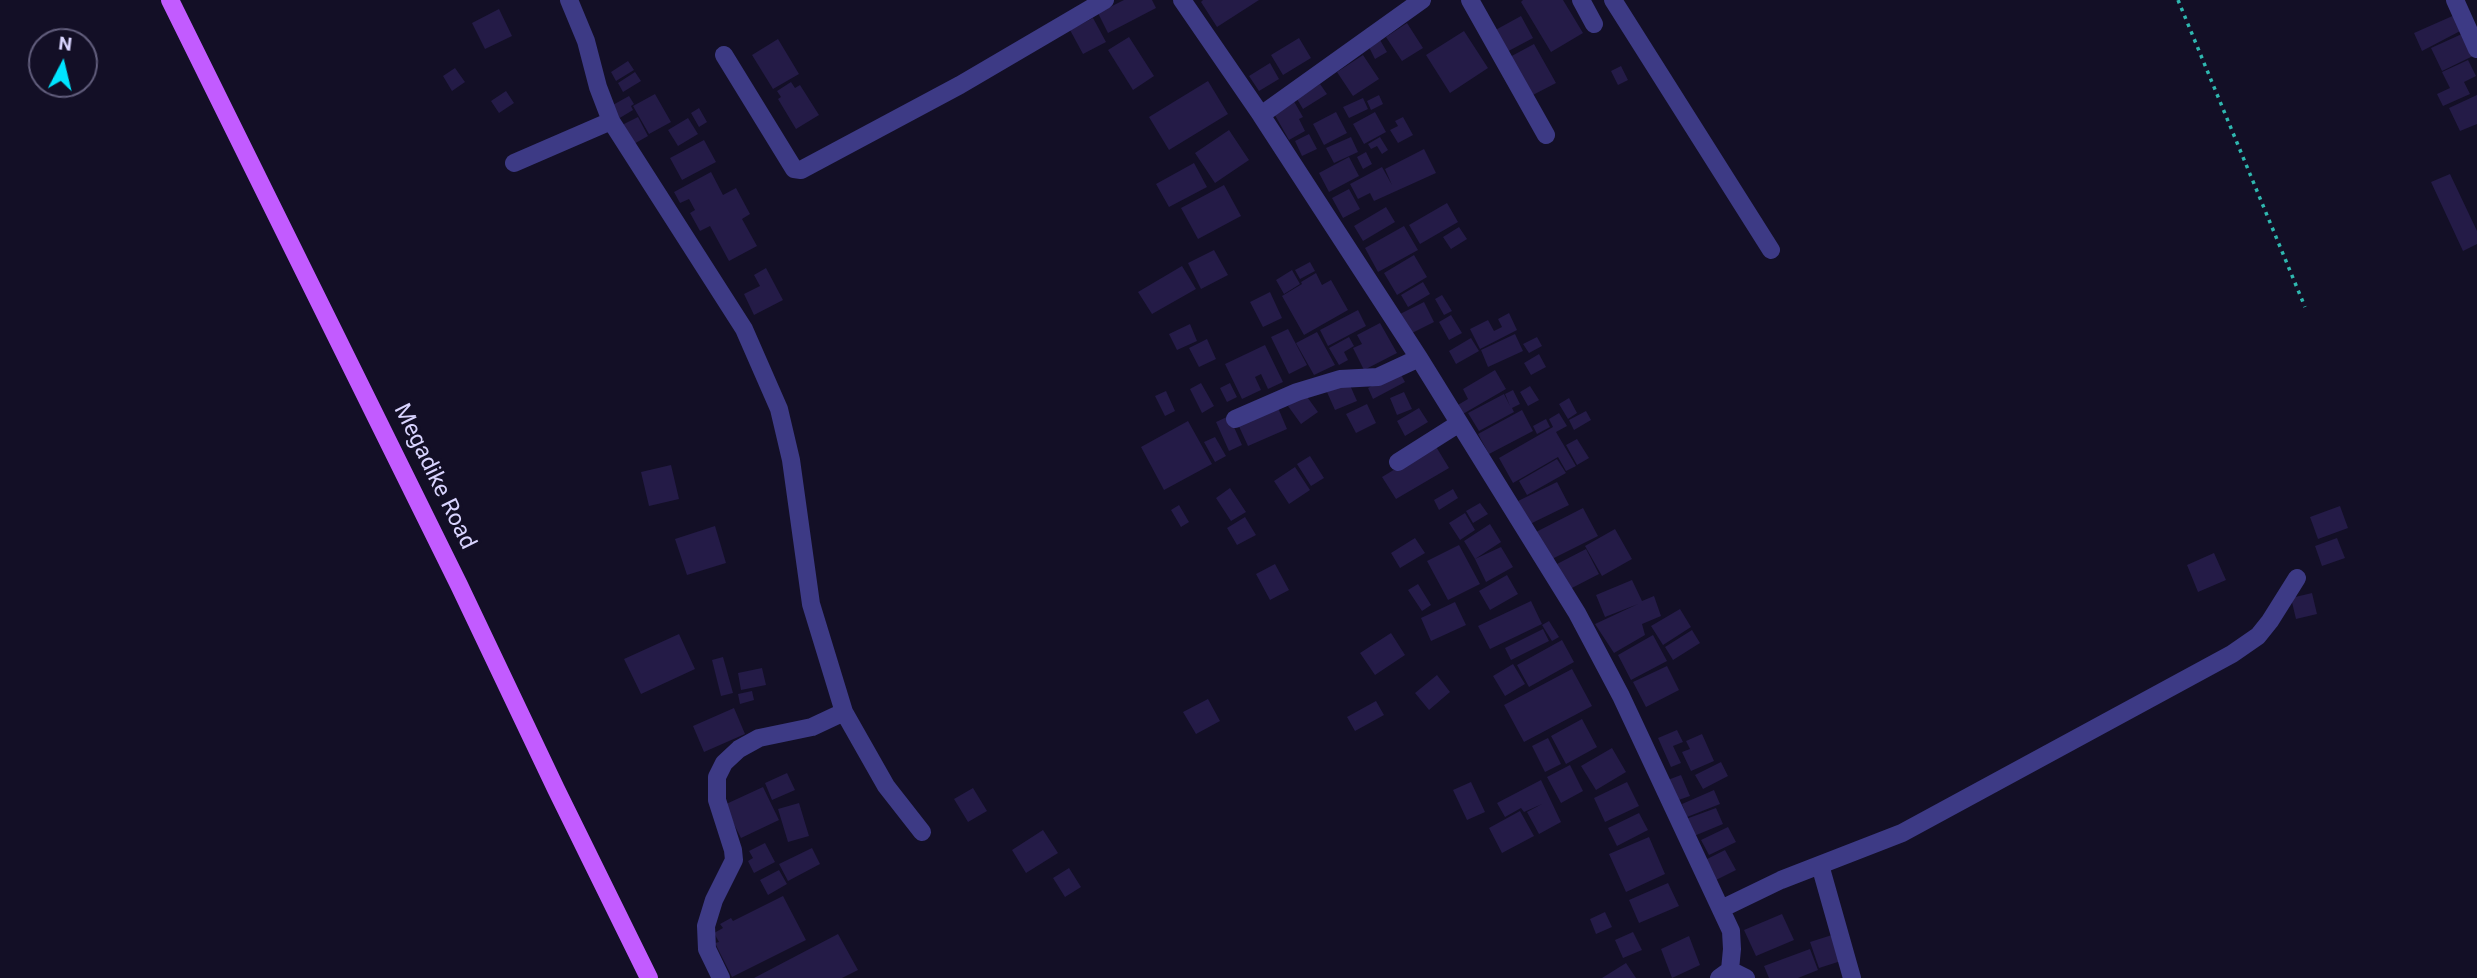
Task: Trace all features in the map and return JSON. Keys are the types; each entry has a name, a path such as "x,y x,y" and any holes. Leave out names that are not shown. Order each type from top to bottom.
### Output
{"main road":[{"name":"Megadike Road","path":"170,0 448,562 649,978"}],"street":[{"path":"569,0 583,32 598,87 611,121 744,329 779,409 791,460 811,604 844,712 886,786 922,832"},
{"path":"724,55 794,169 801,170 960,85 1105,0"},
{"path":"1182,0 1261,115 1419,358 1577,613 1621,696 1731,931 1732,975"},
{"path":"1261,115 1422,0"},
{"path":"1470,0 1546,135"},
{"path":"1581,0 1594,24"},
{"path":"1613,0 1771,250"},
{"path":"2455,0 2477,49"},
{"path":"514,163 611,121"},
{"path":"1235,419 1297,392 1340,379 1378,377 1419,358"},
{"path":"1398,462 1458,424"},
{"path":"1721,909 1781,880 1902,833 2232,654 2258,636 2297,578"},
{"path":"721,978 707,949 706,926 714,900 734,860 717,800 717,776 724,763 759,738 812,727 844,712"},
{"path":"1821,865 1852,978"}],"path":[{"path":"2178,0 2305,307"}],"building":[{"path":"1124,0 1152,0 1156,8 1108,33 1098,13"},
{"path":"1259,0 1217,27 1201,2"},
{"path":"1563,0 1583,33 1551,52 1521,2"},
{"path":"499,9 512,36 485,49 472,23"},
{"path":"2457,14 2464,29 2422,51 2414,33"},
{"path":"1521,16 1533,38 1501,55 1490,33"},
{"path":"1093,18 1106,42 1083,54 1070,30"},
{"path":"1407,23 1423,48 1402,61 1386,37"},
{"path":"1464,31 1488,68 1450,93 1426,55"},
{"path":"2464,33 2475,55 2442,71 2431,48"},
{"path":"1129,37 1154,76 1133,90 1108,50"},
{"path":"1299,38 1311,58 1283,75 1271,55"},
{"path":"778,39 799,74 773,89 752,55"},
{"path":"1380,40 1387,52 1375,59 1369,47"},
{"path":"1534,44 1556,83 1529,97 1508,58"},
{"path":"1363,55 1379,79 1353,96 1337,72"},
{"path":"2468,60 2476,76 2464,82 2470,94 2443,106 2437,94 2450,88 2442,72"},
{"path":"628,61 634,70 616,81 611,72"},
{"path":"1270,63 1279,79 1259,91 1249,76"},
{"path":"1621,66 1628,80 1618,85 1611,71"},
{"path":"455,68 465,82 452,91 443,76"},
{"path":"635,72 641,81 623,92 618,83"},
{"path":"1208,81 1228,114 1169,150 1149,117"},
{"path":"791,82 795,88 800,85 819,115 796,129 778,99 781,97 777,91"},
{"path":"1320,84 1327,94 1303,109 1297,99"},
{"path":"506,91 514,103 499,113 491,101"},
{"path":"655,94 671,122 649,134 633,106"},
{"path":"1379,95 1383,104 1371,110 1367,101"},
{"path":"2477,95 2477,124 2460,131 2449,108"},
{"path":"629,96 634,104 631,106 633,110 618,119 611,106"},
{"path":"1292,98 1303,117 1299,119 1305,131 1289,140 1272,110"},
{"path":"1363,98 1368,109 1349,118 1343,107"},
{"path":"699,108 707,122 699,127 691,113"},
{"path":"1336,112 1347,133 1324,145 1313,124"},
{"path":"1375,112 1386,132 1364,144 1353,124"},
{"path":"638,117 648,136 632,145 622,125"},
{"path":"1403,117 1413,135 1398,143 1390,130 1398,126 1395,121"},
{"path":"688,118 698,134 678,146 668,130"},
{"path":"1229,130 1249,160 1215,183 1195,153"},
{"path":"1309,134 1317,149 1302,156 1295,141"},
{"path":"1351,137 1358,152 1334,163 1326,148"},
{"path":"1380,137 1388,150 1382,154 1377,146 1371,149 1368,144"},
{"path":"704,140 716,162 682,180 670,158"},
{"path":"1424,149 1436,173 1374,201 1370,193 1358,199 1350,184 1382,167 1392,185 1385,169"},
{"path":"1366,152 1372,164 1363,169 1357,157"},
{"path":"1349,157 1359,176 1329,192 1319,173"},
{"path":"1194,163 1207,187 1169,207 1156,184"},
{"path":"711,172 723,195 736,188 750,214 742,219 757,246 729,261 710,226 700,231 690,213 695,210 689,199 680,203 674,192"},
{"path":"2450,174 2477,231 2477,244 2463,251 2431,182"},
{"path":"1224,185 1241,216 1198,239 1181,208"},
{"path":"1349,189 1360,209 1343,218 1332,198"},
{"path":"1447,203 1458,222 1420,244 1409,225"},
{"path":"1386,207 1395,222 1363,241 1354,226"},
{"path":"1404,226 1418,250 1378,272 1365,248"},
{"path":"1459,227 1467,239 1451,249 1443,237"},
{"path":"1214,250 1228,275 1201,289 1188,263"},
{"path":"1414,255 1427,277 1397,295 1384,273"},
{"path":"1310,262 1315,271 1300,279 1295,270"},
{"path":"1182,266 1196,289 1152,314 1138,292"},
{"path":"766,268 783,300 754,315 744,294 760,286 754,275"},
{"path":"1292,270 1300,284 1284,294 1276,280"},
{"path":"1316,273 1322,285 1331,280 1348,310 1304,335 1282,296"},
{"path":"1423,282 1430,294 1408,307 1401,295"},
{"path":"1270,292 1282,318 1263,327 1250,302"},
{"path":"1442,295 1452,311 1444,315 1435,299"},
{"path":"1424,302 1434,322 1408,335 1398,315"},
{"path":"1358,310 1366,326 1328,346 1320,330"},
{"path":"1509,313 1517,330 1480,349 1470,329 1488,320 1494,331 1502,327 1498,319"},
{"path":"1451,315 1462,333 1449,340 1439,322"},
{"path":"1380,323 1397,353 1364,370 1353,348 1362,344 1357,335"},
{"path":"1190,324 1197,341 1177,350 1169,334"},
{"path":"1288,329 1307,365 1289,374 1271,337"},
{"path":"1317,332 1335,365 1314,375 1296,343"},
{"path":"1515,334 1523,351 1488,367 1481,350"},
{"path":"1349,337 1354,346 1344,352 1348,360 1339,365 1329,348"},
{"path":"1537,337 1542,346 1529,353 1523,344"},
{"path":"1471,338 1479,351 1456,364 1449,351"},
{"path":"1207,339 1216,359 1199,367 1189,348"},
{"path":"1265,345 1283,382 1268,389 1261,374 1255,377 1261,390 1242,399 1225,364"},
{"path":"1539,354 1546,367 1531,375 1524,363"},
{"path":"1495,370 1506,389 1456,418 1451,409 1468,399 1463,389"},
{"path":"1399,371 1405,382 1373,399 1368,388"},
{"path":"1201,383 1214,406 1202,413 1190,389"},
{"path":"1230,383 1237,397 1227,402 1220,388"},
{"path":"1349,383 1357,401 1335,410 1327,392"},
{"path":"1530,386 1539,400 1528,406 1520,392"},
{"path":"1513,390 1520,404 1512,408 1514,412 1479,431 1468,413 1504,394 1510,406 1505,394"},
{"path":"1166,391 1175,411 1165,416 1155,396"},
{"path":"1404,392 1412,409 1397,415 1390,398"},
{"path":"1305,394 1318,412 1301,424 1288,406"},
{"path":"1569,398 1577,413 1568,419 1559,404"},
{"path":"1276,403 1287,429 1248,446 1236,420"},
{"path":"1367,404 1376,423 1356,433 1346,414"},
{"path":"1419,408 1428,422 1405,436 1397,421"},
{"path":"1522,410 1533,431 1489,454 1478,434"},
{"path":"1586,411 1591,420 1574,430 1569,420"},
{"path":"1559,413 1567,426 1556,432 1576,466 1566,471 1558,457 1513,483 1499,458 1553,427 1549,419"},
{"path":"1229,416 1242,445 1229,451 1216,422"},
{"path":"1546,419 1550,427 1537,434 1533,426"},
{"path":"1188,421 1212,464 1164,490 1141,447"},
{"path":"1215,437 1226,456 1215,462 1204,442"},
{"path":"1577,439 1589,458 1577,465 1566,445"},
{"path":"1435,445 1449,468 1396,499 1382,477"},
{"path":"1310,456 1324,478 1311,486 1297,464"},
{"path":"1557,459 1566,473 1527,495 1519,481"},
{"path":"671,465 679,499 649,506 641,472"},
{"path":"1295,467 1310,490 1289,504 1274,481"},
{"path":"1557,482 1569,505 1530,524 1518,501"},
{"path":"1230,488 1246,512 1231,521 1216,498"},
{"path":"1453,489 1458,498 1439,510 1434,500"},
{"path":"1480,503 1488,514 1473,523 1466,511"},
{"path":"1179,505 1189,522 1181,527 1171,510"},
{"path":"2340,506 2348,528 2318,539 2310,517"},
{"path":"1583,508 1598,536 1548,561 1534,533"},
{"path":"1465,513 1475,530 1460,540 1449,523"},
{"path":"1245,517 1256,535 1237,545 1227,528"},
{"path":"1490,524 1501,542 1475,559 1464,541"},
{"path":"715,526 726,563 687,575 675,539"},
{"path":"1615,529 1632,559 1602,576 1585,546"},
{"path":"1415,538 1425,553 1400,568 1391,553"},
{"path":"2337,538 2345,558 2322,566 2315,546"},
{"path":"1459,545 1480,584 1448,600 1427,561"},
{"path":"1501,547 1513,567 1486,582 1475,559"},
{"path":"1586,549 1599,574 1570,589 1557,564"},
{"path":"2214,553 2226,580 2198,592 2187,565"},
{"path":"1275,564 1289,590 1270,600 1256,574"},
{"path":"1507,575 1518,594 1490,610 1479,591"},
{"path":"1632,580 1642,601 1654,596 1661,616 1642,624 1645,635 1614,653 1595,624 1638,604 1605,617 1596,595"},
{"path":"1418,584 1431,605 1422,611 1408,590"},
{"path":"2312,593 2317,614 2296,619 2291,598"},
{"path":"1531,601 1542,624 1490,649 1478,626"},
{"path":"1455,602 1466,625 1431,641 1421,618"},
{"path":"1680,609 1691,627 1663,645 1651,626"},
{"path":"1549,621 1559,637 1552,641 1542,625"},
{"path":"1543,629 1549,641 1511,660 1505,648"},
{"path":"1692,630 1700,643 1673,660 1665,647"},
{"path":"1391,633 1405,655 1375,675 1360,653"},
{"path":"679,634 695,669 641,694 624,659"},
{"path":"1653,635 1667,661 1631,680 1618,655"},
{"path":"1562,640 1574,662 1529,687 1517,665"},
{"path":"723,657 733,693 721,696 712,660"},
{"path":"1513,664 1525,684 1505,696 1493,676"},
{"path":"1667,666 1679,690 1646,707 1633,682"},
{"path":"762,668 766,685 741,690 738,673"},
{"path":"1572,669 1592,706 1524,742 1504,705"},
{"path":"1437,675 1450,692 1429,710 1415,693"},
{"path":"752,691 754,700 740,704 738,694"},
{"path":"1208,699 1220,721 1196,734 1183,712"},
{"path":"1376,701 1384,715 1355,731 1347,717"},
{"path":"734,708 745,734 704,752 693,726"},
{"path":"1582,719 1597,747 1566,764 1551,736"},
{"path":"1677,730 1683,742 1673,746 1681,763 1671,767 1658,738"},
{"path":"1702,734 1714,761 1691,771 1682,752 1690,749 1686,741"},
{"path":"1548,738 1561,764 1545,772 1532,746"},
{"path":"1612,748 1626,772 1596,790 1581,766"},
{"path":"1721,762 1728,776 1703,789 1695,775"},
{"path":"1570,765 1583,791 1561,803 1547,777"},
{"path":"787,773 795,790 772,800 765,783"},
{"path":"1681,775 1690,796 1673,802 1665,781"},
{"path":"1541,780 1561,822 1539,834 1527,812 1542,804 1524,812 1521,808 1505,817 1497,803"},
{"path":"1471,782 1485,812 1467,820 1453,790"},
{"path":"1627,782 1639,806 1605,822 1594,798"},
{"path":"763,787 779,820 741,838 724,805"},
{"path":"973,788 987,811 968,822 954,799"},
{"path":"1714,790 1720,804 1687,817 1682,804"},
{"path":"799,803 809,836 788,842 778,809"},
{"path":"1716,808 1723,824 1694,836 1686,819"},
{"path":"1520,811 1534,836 1502,853 1489,828"},
{"path":"1639,813 1648,830 1617,846 1608,828"},
{"path":"1728,827 1736,842 1709,855 1701,840"},
{"path":"1043,830 1058,853 1026,873 1012,850"},
{"path":"1649,837 1665,874 1626,892 1609,854"},
{"path":"765,843 775,862 754,873 748,861 753,858 749,851"},
{"path":"812,848 820,864 788,881 779,864"},
{"path":"1725,850 1736,870 1714,881 1703,861"},
{"path":"1069,868 1081,887 1065,897 1053,878"},
{"path":"779,870 787,884 768,895 760,880"},
{"path":"1668,883 1679,906 1639,923 1629,900"},
{"path":"783,896 806,940 732,977 715,943 719,942 714,933 723,928 720,924 731,918 733,921"},
{"path":"1605,912 1612,927 1596,934 1590,919"},
{"path":"1782,914 1794,940 1756,956 1744,930"},
{"path":"1633,932 1642,950 1623,958 1615,940"},
{"path":"838,934 858,970 842,978 754,978"},
{"path":"1832,935 1841,961 1819,968 1810,942"},
{"path":"1689,936 1700,965 1672,978 1661,949"},
{"path":"1810,949 1818,970 1798,978 1769,978 1764,966"},
{"path":"1626,963 1636,978 1602,978"}]}
